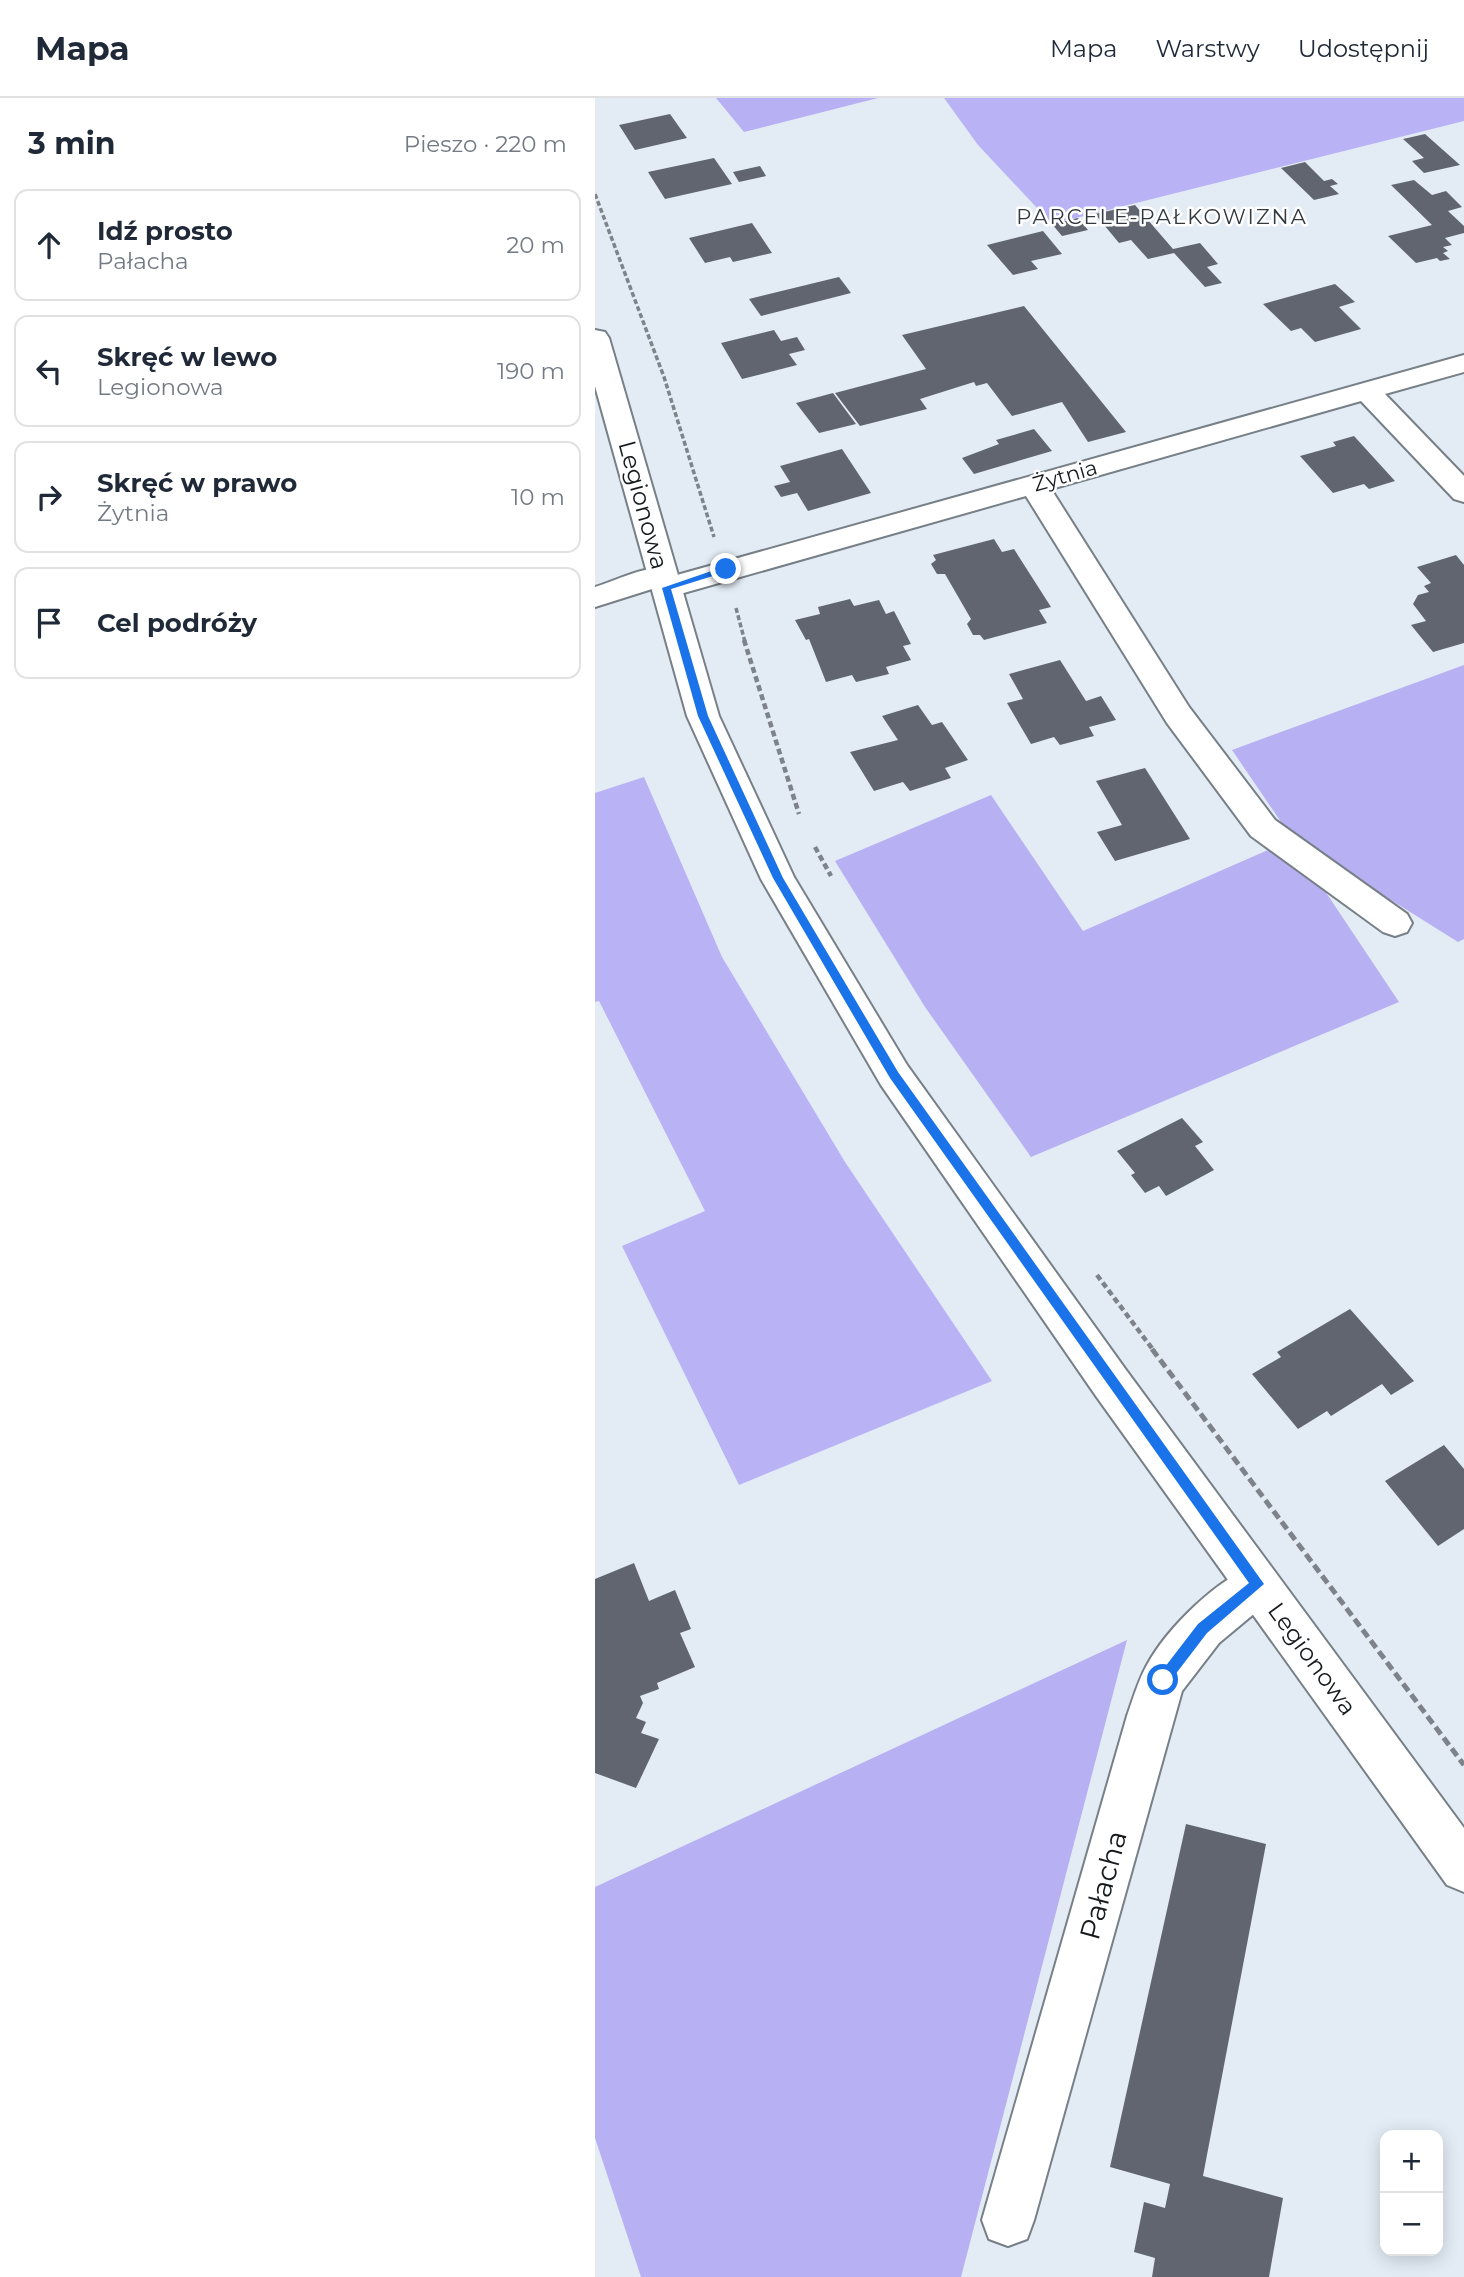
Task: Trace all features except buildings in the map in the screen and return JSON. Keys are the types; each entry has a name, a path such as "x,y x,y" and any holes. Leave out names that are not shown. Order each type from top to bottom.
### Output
{"main road":[{"name":"Legionowa","path":"595,338 703,716 778,878 894,1075 1257,1584 1464,1868"},
{"name":"Żytnia","path":"595,597 664,582 1034,485 1464,363"},
{"path":"1366,390 1464,493"},
{"path":"1034,485 1178,715 1263,828 1395,923"},
{"name":"Pałacha","path":"1008,2220 1150,1716 1163,1680 1203,1629 1257,1584"}],"path":[{"path":"595,194 615,240 664,377 716,543"},
{"path":"735,605 751,666 802,824"},
{"path":"809,836 835,884"},
{"path":"1094,1272 1464,1765"}],"shaded area":[{"path":"716,98 878,98 744,132"},
{"path":"944,98 1464,98 1464,121 1052,224 978,145"},
{"path":"1464,665 1464,939 1458,942 1292,838 1232,750"},
{"path":"644,777 722,957 845,1162 992,1381 739,1485 622,1246 705,1211 599,1001 595,1002 595,793"},
{"path":"991,795 1083,931 1275,847 1319,882 1399,1002 1031,1157 925,1007 835,861"},
{"path":"1127,1640 961,2277 641,2277 595,2138 595,1887"}],"district":[{"name":"PARCELE-PAŁKOWIZNA","path":"1162,217"}],"route":[{"path":"726,569 666,588 703,716 778,878 894,1075 1111,1383 1257,1584 1203,1629 1163,1680"}]}
